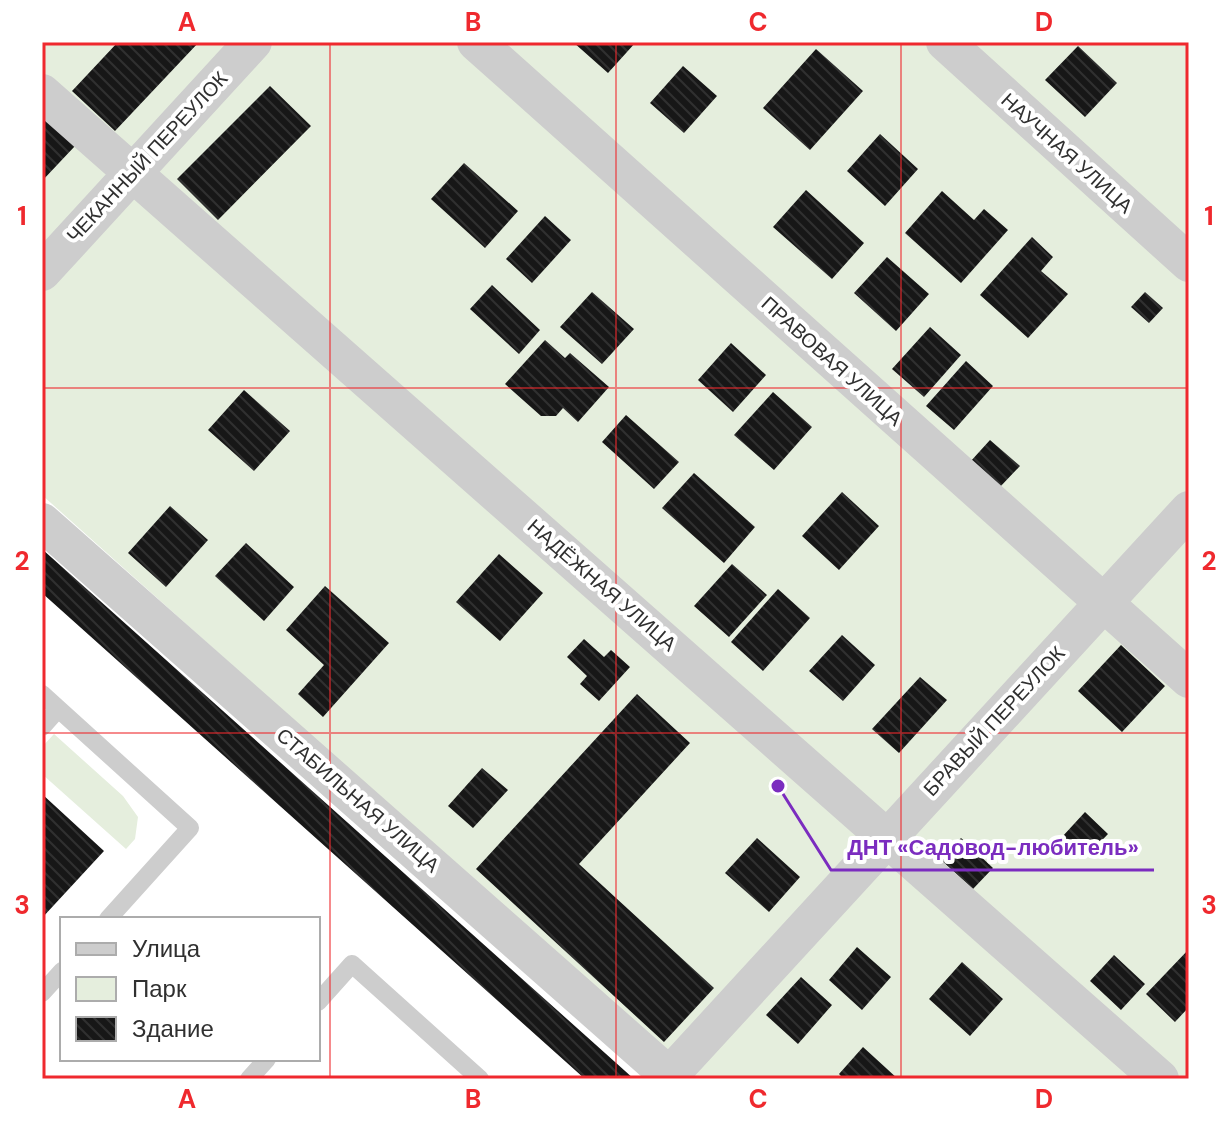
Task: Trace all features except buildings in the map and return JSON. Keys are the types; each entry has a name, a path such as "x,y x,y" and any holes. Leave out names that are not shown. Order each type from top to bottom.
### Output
{"street":[{"name":"ЧЕКАННЫЙ ПЕРЕУЛОК","path":"42,272 253,42"},
{"name":"ПРАВОВАЯ УЛИЦА","path":"476,42 1189,679"},
{"name":"НАУЧНАЯ УЛИЦА","path":"945,42 1189,263"},
{"name":"НАДЁЖНАЯ УЛИЦА","path":"42,93 887,835 1160,1079"},
{"name":"БРАВЫЙ ПЕРЕУЛОК","path":"671,1077 887,835 1189,510"},
{"name":"СТАБИЛЬНАЯ УЛИЦА","path":"42,522 671,1077"}],"lane":[{"path":"42,694 190,828 110,917"},
{"path":"42,727 58,709"},
{"path":"320,1000 352,964 480,1079"},
{"path":"42,993 60,973"},
{"path":"249,1079 265,1061"}],"green space":[{"path":"42,42 1189,42 1189,1079 695,1079 42,495"},
{"path":"54,734 123,796 138,817 135,839 126,849 42,774 42,747"}],"place":[{"name":"ДНТ «Садовод-любитель»","path":"778,786"}]}
